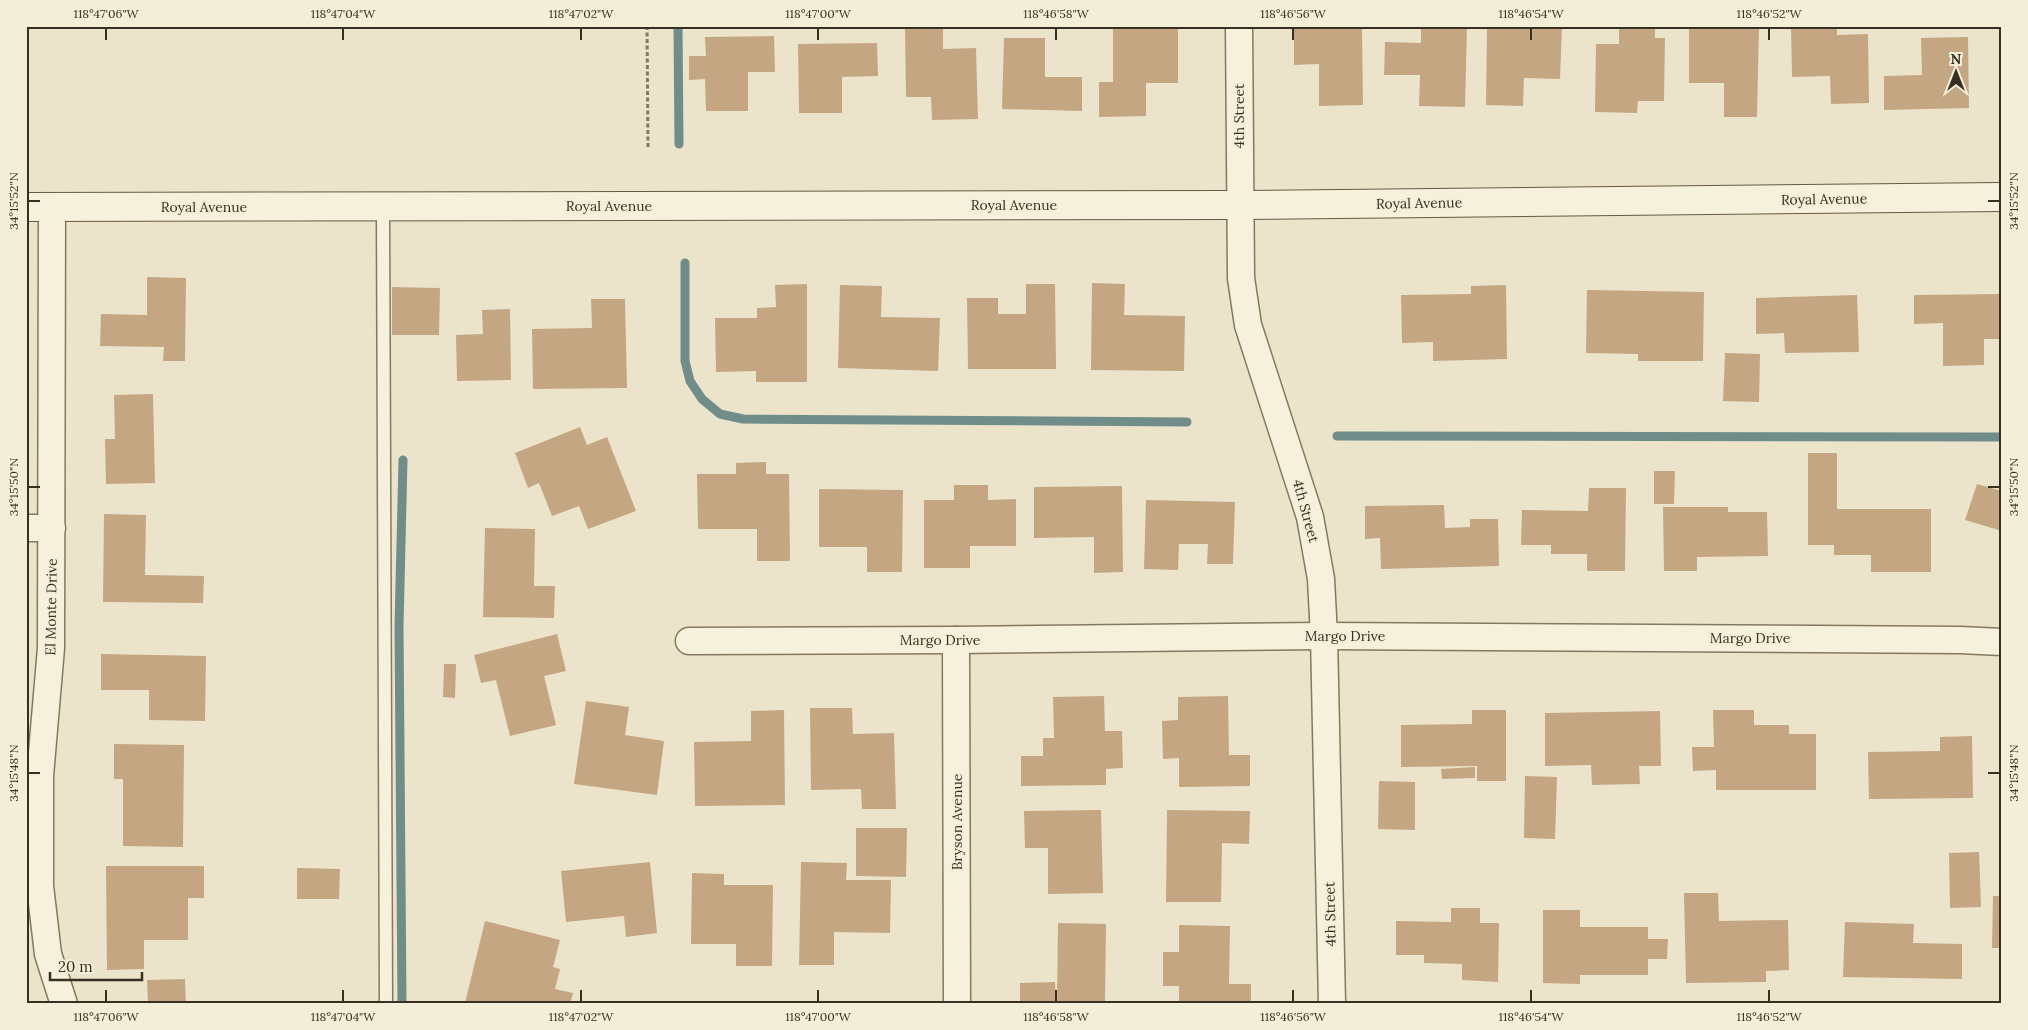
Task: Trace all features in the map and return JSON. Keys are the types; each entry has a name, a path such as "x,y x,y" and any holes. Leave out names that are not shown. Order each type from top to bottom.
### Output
{"main road":[{"name":"Royal Avenue","path":"39,207 1239,205 2002,197"}],"street":[{"name":"4th Street","path":"1239,26 1241,278 1248,325 1310,517 1321,579 1324,636 1332,1004"},
{"name":"El Monte Drive","path":"39,207 52,528 51,648 40,776 40,886 48,954 64,1004"},
{"path":"26,528 52,528"},
{"name":"Margo Drive","path":"689,641 1324,636 1950,640 2002,642"},
{"name":"Bryson Avenue","path":"956,640 957,1004"}],"lane":[{"path":"382,206 386,1004"}],"path":[{"path":"647,26 648,149"}],"building":[{"path":"905,26 943,26 943,49 976,48 978,119 932,120 931,97 906,97"},
{"path":"1113,26 1178,26 1178,83 1146,83 1146,116 1099,117 1099,82 1113,82"},
{"path":"1421,26 1467,26 1465,107 1419,106 1420,75 1384,75 1385,42 1421,43"},
{"path":"1487,26 1562,26 1560,79 1524,78 1523,106 1486,105"},
{"path":"1619,26 1655,26 1655,38 1665,38 1664,101 1638,101 1637,113 1595,112 1596,44 1619,44"},
{"path":"1689,26 1759,26 1757,117 1724,117 1724,83 1689,83"},
{"path":"1791,26 1837,26 1837,35 1868,34 1869,103 1831,104 1830,76 1792,77"},
{"path":"1362,27 1363,105 1319,106 1319,64 1294,65 1294,28"},
{"path":"774,36 775,72 748,72 748,111 706,111 705,79 689,80 689,56 706,56 705,37"},
{"path":"1968,37 1969,108 1884,110 1884,76 1922,75 1921,38"},
{"path":"1004,38 1045,38 1045,77 1082,77 1082,111 1002,109"},
{"path":"877,43 878,76 842,77 842,113 799,113 798,44"},
{"path":"147,277 186,278 185,361 163,361 164,347 100,346 101,314 147,315"},
{"path":"1092,283 1125,284 1124,315 1185,316 1184,371 1091,370"},
{"path":"807,284 807,382 756,382 756,371 716,372 715,318 757,318 757,308 776,307 775,285"},
{"path":"1026,284 1055,284 1056,369 968,369 967,298 998,298 998,314 1026,314"},
{"path":"840,285 882,286 881,317 940,318 938,371 838,368"},
{"path":"1506,285 1507,359 1433,361 1433,342 1402,343 1401,295 1471,294 1471,286"},
{"path":"392,287 440,288 439,335 392,335"},
{"path":"1587,290 1704,292 1703,361 1638,361 1638,354 1586,353"},
{"path":"2002,294 2002,339 1984,339 1984,365 1943,366 1943,323 1914,324 1914,295"},
{"path":"1857,295 1859,352 1785,353 1784,333 1756,334 1756,298"},
{"path":"591,299 625,299 627,388 533,389 532,329 592,328"},
{"path":"510,309 511,380 457,381 456,335 483,334 482,310"},
{"path":"1725,353 1760,354 1759,402 1723,401"},
{"path":"153,394 155,483 106,484 105,439 115,439 114,395"},
{"path":"580,427 587,445 607,437 636,511 588,529 579,506 552,516 539,483 528,488 515,453"},
{"path":"1808,453 1837,453 1837,509 1931,509 1931,572 1871,572 1871,555 1834,555 1834,545 1808,545"},
{"path":"766,462 766,474 789,474 790,561 757,561 757,529 698,529 697,474 736,474 736,463"},
{"path":"1654,471 1675,471 1674,504 1654,504"},
{"path":"1977,484 2002,491 2002,531 1965,520"},
{"path":"954,485 988,485 988,500 1016,499 1016,546 970,546 970,568 924,568 924,500 954,500"},
{"path":"1122,486 1123,572 1094,573 1094,537 1034,538 1034,487"},
{"path":"1589,488 1626,488 1625,571 1587,571 1587,554 1551,554 1551,545 1521,545 1522,510 1588,511"},
{"path":"819,489 903,490 902,572 867,572 867,547 819,547"},
{"path":"1146,500 1235,502 1233,564 1207,564 1208,544 1179,544 1178,570 1144,569"},
{"path":"1444,505 1445,528 1470,527 1470,519 1498,519 1499,566 1381,569 1380,538 1365,539 1365,506"},
{"path":"1663,507 1728,507 1728,512 1767,512 1768,556 1697,557 1697,571 1664,571"},
{"path":"104,514 146,515 145,575 204,576 203,603 103,602"},
{"path":"485,528 535,529 534,586 555,586 554,618 483,617"},
{"path":"557,634 566,671 544,676 556,725 510,736 496,680 481,683 474,655"},
{"path":"101,654 206,656 205,721 149,720 149,690 101,690"},
{"path":"444,664 456,664 455,698 443,697"},
{"path":"1104,696 1105,731 1122,731 1123,768 1106,769 1106,785 1021,786 1021,756 1043,756 1043,738 1054,738 1053,697"},
{"path":"1228,696 1229,755 1250,755 1250,786 1179,787 1179,758 1163,759 1162,721 1178,720 1178,697"},
{"path":"586,701 629,707 625,735 664,741 657,795 574,784"},
{"path":"810,708 852,708 853,734 894,733 896,809 862,809 861,789 811,790"},
{"path":"784,710 785,805 695,806 694,742 751,741 751,711"},
{"path":"1472,710 1506,710 1506,781 1477,781 1477,766 1401,767 1401,725 1472,724"},
{"path":"1713,710 1754,710 1754,725 1789,725 1789,734 1816,734 1816,790 1716,790 1716,770 1693,771 1692,747 1714,747"},
{"path":"1660,711 1661,766 1639,766 1640,784 1592,785 1591,765 1545,766 1545,713"},
{"path":"1972,736 1973,798 1869,799 1868,752 1940,751 1940,737"},
{"path":"114,744 184,745 183,847 123,846 123,779 114,779"},
{"path":"1475,767 1475,778 1442,779 1441,769"},
{"path":"1525,776 1557,777 1555,839 1524,838"},
{"path":"1379,781 1415,782 1415,830 1378,829"},
{"path":"1101,810 1103,893 1048,894 1048,848 1025,848 1024,811"},
{"path":"1167,810 1250,811 1249,844 1222,843 1221,902 1166,902"},
{"path":"856,828 907,828 906,877 856,876"},
{"path":"1979,852 1981,907 1950,908 1949,853"},
{"path":"650,862 657,933 626,937 624,916 566,922 561,871"},
{"path":"801,862 847,863 846,880 891,880 890,933 834,932 834,965 799,965"},
{"path":"106,866 204,866 204,898 188,898 188,940 144,940 144,969 107,970"},
{"path":"297,868 340,869 339,899 297,899"},
{"path":"692,873 724,874 724,885 773,885 772,966 736,966 736,944 691,944"},
{"path":"1684,893 1718,893 1719,921 1788,920 1789,970 1766,971 1766,982 1686,983"},
{"path":"1993,896 2002,896 2002,948 1992,948"},
{"path":"1451,908 1480,908 1480,923 1499,923 1498,982 1462,980 1462,964 1424,963 1424,955 1396,955 1396,921 1451,922"},
{"path":"1543,910 1580,910 1580,927 1648,927 1648,939 1668,939 1667,959 1648,959 1648,975 1580,975 1580,984 1543,983"},
{"path":"485,921 560,940 553,967 560,969 555,989 573,993 570,1004 465,1003"},
{"path":"1845,922 1914,924 1913,943 1962,944 1962,979 1843,977"},
{"path":"1058,923 1106,924 1105,1004 1057,1004"},
{"path":"1179,925 1230,926 1229,984 1251,984 1251,1004 1179,1004 1179,986 1163,986 1163,952 1179,952"},
{"path":"185,979 186,1004 148,1004 147,980"},
{"path":"1055,982 1056,1004 1020,1004 1020,983"}],"waterway":[{"path":"678,26 679,144"},
{"path":"685,263 685,361 690,381 702,399 720,414 743,419 1187,422"},
{"path":"1337,436 2002,437"},
{"path":"402,1004 399,627 403,460"}]}
